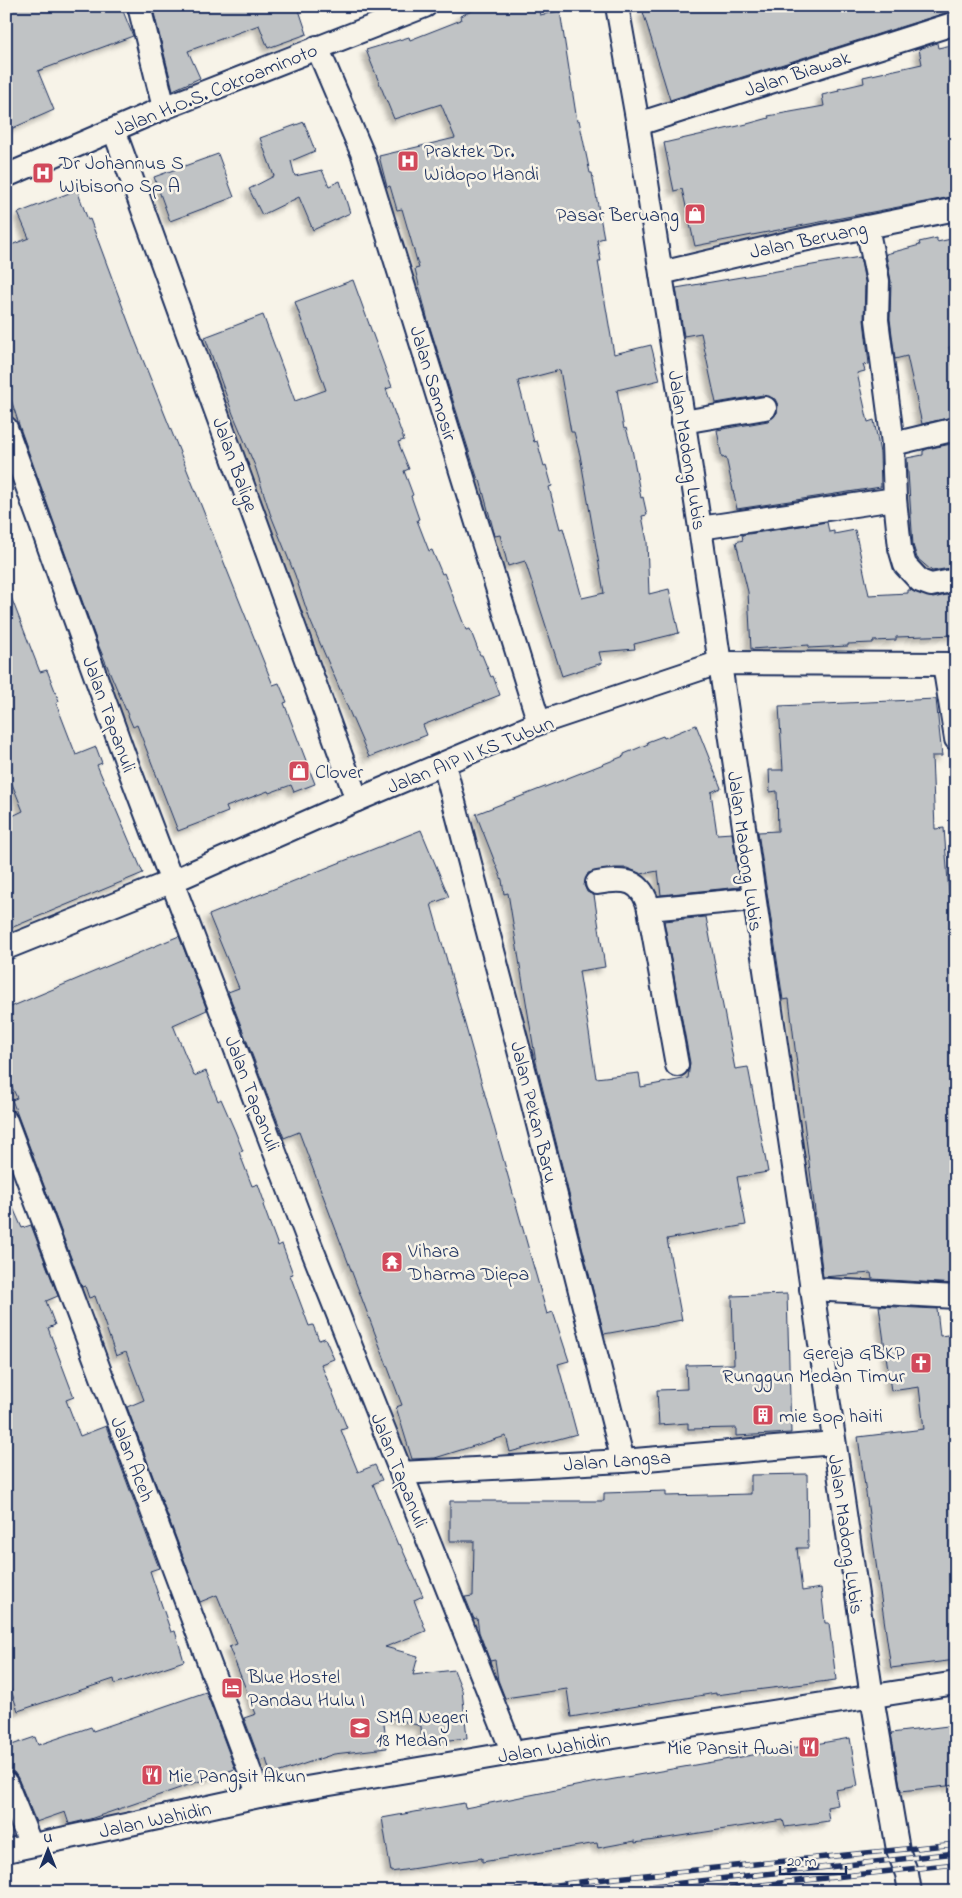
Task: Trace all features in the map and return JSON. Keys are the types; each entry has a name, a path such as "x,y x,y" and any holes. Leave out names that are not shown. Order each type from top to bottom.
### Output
{"street":[{"path":"139,6 164,108"},
{"name":"Jalan H.O.S. Cokroaminoto","path":"6,176 164,108 426,6"},
{"name":"Jalan Madong Lubis","path":"617,6 638,124 700,528 718,663 872,1697 898,1850 907,1874 910,1892"},
{"name":"Jalan Biawak","path":"638,124 956,23"},
{"name":"Jalan Samosir","path":"317,47 363,156 539,723"},
{"name":"Jalan Balige","path":"114,130 357,800"},
{"name":"Jalan Beruang","path":"661,273 956,209"},
{"path":"867,227 878,281 877,320 894,444 895,499 900,548 905,565 920,582 931,586 956,580"},
{"path":"683,422 765,408"},
{"name":"Jalan Tapanuli","path":"6,428 128,766 174,881 306,1234 513,1753"},
{"path":"894,444 956,429"},
{"path":"700,528 895,499"},
{"name":"Jalan AIP II KS Tubun","path":"6,948 174,881 357,800 539,723 718,663 950,664"},
{"path":"950,664 956,739"},
{"name":"Jalan Pekan Baru","path":"444,764 526,1076 623,1461"},
{"path":"597,883 620,880 639,886 647,898 677,1065"},
{"path":"649,909 754,899"},
{"name":"Jalan Aceh","path":"6,1121 259,1796"},
{"path":"811,1289 956,1297"},
{"name":"Jalan Langsa","path":"401,1473 623,1461 834,1443"},
{"name":"Jalan Wahidin","path":"6,1851 259,1796 513,1753 956,1683"},
{"path":"6,1783 31,1845"}],"building":[{"path":"6,6 121,6 133,36 38,71 54,110 6,131"},
{"path":"173,6 304,6 304,8 299,10 307,34 268,48 259,25 188,51 200,78 173,90 154,13"},
{"path":"483,6 537,6 540,15 560,11 577,121 579,120 590,173 592,173 604,238 597,240 601,261 598,261 614,354 651,345 660,380 617,390 624,429 626,428 632,449 641,498 643,497 647,515 642,516 647,541 649,594 669,589 679,633 634,644 635,649 599,652 602,663 562,676 525,561 508,566 500,535 495,536 480,480 478,480 428,321 415,269 419,268 402,209 397,210 390,186 387,187 379,156 455,138 441,104 394,119 366,50 409,37 410,40 461,20 460,16","holes":["560,370 571,432 574,432 580,455 604,593 582,598 563,528 560,529 549,487 552,486 546,465 544,466 537,441 534,442 518,381"]},
{"path":"660,6 953,6 954,10 670,100 643,12"},
{"path":"937,43 938,48 956,44 956,196 695,246 682,189 674,191 664,143 747,124 769,118 768,116 824,106 822,95 864,83 863,77 922,64 919,49"},
{"path":"304,122 315,151 291,161 295,176 322,170 329,186 340,181 350,213 313,230 299,197 262,215 249,189 274,176 260,138"},
{"path":"218,154 234,197 170,221 154,177"},
{"path":"77,190 273,685 279,683 287,702 284,703 315,784 294,792 291,785 269,793 268,791 226,807 228,812 178,831 137,725 133,727 97,642 20,428 6,383 6,247 29,238 18,213"},
{"path":"937,238 937,242 956,238 956,345 949,347 956,378 956,416 922,424 907,356 895,359 890,319 891,281 886,254 920,245 919,242"},
{"path":"860,257 865,282 864,320 869,364 863,365 865,371 857,373 868,422 874,420 880,453 881,487 737,509 726,457 722,458 717,430 768,421 777,413 778,405 775,399 763,395 716,403 701,333 684,336 676,288"},
{"path":"353,280 392,387 386,389 404,440 398,442 409,469 404,471 413,495 411,496 419,519 417,520 429,551 432,550 442,574 444,573 466,630 470,629 480,655 482,655 491,677 493,676 500,695 423,725 427,735 369,757 310,620 295,575 270,513 255,466 233,414 205,337 263,315 295,401 326,390 295,302"},
{"path":"956,443 956,567 932,571 917,558 913,545 907,458 923,455 923,451 927,449"},
{"path":"827,522 829,532 834,531 834,534 855,530 869,595 908,593 908,590 911,590 933,598 956,593 956,635 896,637 896,640 848,644 848,646 809,648 809,645 751,649 748,592 736,542 743,540 742,535"},
{"path":"6,584 40,672 47,670 59,701 56,703 76,755 96,747 102,763 97,765 143,873 6,930 6,819 23,811 6,769"},
{"path":"936,699 942,756 932,756 935,829 944,828 949,894 956,893 956,1284 872,1279 871,1273 823,1277 789,999 783,1000 758,832 778,831 777,791 770,792 769,770 783,770 779,706"},
{"path":"696,725 721,788 711,792 717,834 732,833 740,887 661,895 658,871 641,874 627,868 615,868 588,873 584,885 587,892 594,895 605,967 579,971 596,1078 639,1073 641,1087 688,1078 690,1063 664,921 706,917 735,1069 748,1067 768,1172 737,1177 746,1225 667,1239 682,1320 604,1334 536,1062 508,893 504,894 502,880 476,814 624,756 624,754 648,744 647,742 663,736 664,738"},
{"path":"421,830 449,897 431,904 547,1314 553,1312 569,1361 558,1364 577,1434 510,1452 506,1436 435,1458 412,1459 396,1407 402,1405 299,1132 284,1138 228,992 239,988 209,915"},
{"path":"179,936 207,1010 173,1025 194,1076 206,1071 218,1101 221,1099 243,1151 239,1152 252,1186 258,1184 265,1204 263,1205 278,1246 282,1244 293,1274 290,1275 309,1326 313,1325 319,1340 325,1338 334,1359 321,1364 347,1428 341,1430 358,1472 375,1465 382,1480 373,1484 398,1545 400,1544 423,1596 414,1600 426,1631 385,1647 418,1656 413,1675 454,1670 462,1690 467,1738 422,1743 421,1726 383,1716 387,1748 334,1754 271,1775 266,1759 260,1761 244,1718 256,1714 229,1647 237,1644 217,1595 200,1602 127,1407 144,1400 126,1352 116,1356 95,1296 89,1298 85,1286 82,1287 12,1100 17,1098 6,1074 6,1009"},
{"path":"6,1192 22,1228 31,1225 58,1296 46,1301 55,1325 48,1328 74,1397 66,1400 80,1436 106,1426 159,1568 150,1571 171,1632 175,1631 184,1661 115,1684 114,1679 18,1711 6,1675"},
{"path":"787,1294 791,1433 736,1436 736,1428 688,1429 688,1423 659,1425 657,1390 687,1389 686,1365 734,1364 732,1296"},
{"path":"879,1306 937,1309 940,1336 956,1334 956,1660 891,1668 858,1437 924,1429 919,1387 891,1391"},
{"path":"807,1474 808,1548 797,1548 802,1591 821,1588 825,1623 829,1623 836,1680 716,1695 716,1693 571,1717 567,1689 505,1698 498,1680 495,1660 490,1661 479,1632 477,1618 474,1619 465,1597 473,1596 474,1541 450,1541 450,1501 604,1501 604,1493 666,1491 666,1496 751,1494 751,1475"},
{"path":"206,1692 235,1769 90,1819 69,1824 65,1812 36,1822 18,1778 14,1772 6,1770 6,1747 35,1737 38,1745 91,1727 93,1731"},
{"path":"956,1725 956,1785 901,1791 891,1733"},
{"path":"850,1738 858,1786 835,1790 838,1805 827,1807 829,1821 785,1827 783,1820 598,1848 597,1843 482,1862 482,1858 391,1872 382,1818 464,1803 465,1808 586,1784"}],"railway":[{"path":"501,1892 596,1880 956,1844"},
{"path":"600,1892 956,1853"},
{"path":"696,1892 956,1864"}],"place":[{"name":"Praktek Dr. Widopo Handi","path":"408,161"},
{"name":"Dr Johannus S Wibisono Sp A","path":"43,173"},
{"name":"Pasar Beruang","path":"695,214"},
{"name":"Clover","path":"299,771"},
{"name":"Vihara Dharma Diepa","path":"392,1262"},
{"name":"Gereja GBKP Runggun Medan Timur","path":"921,1363"},
{"name":"mie sop haiti","path":"763,1415"},
{"name":"Blue Hostel Pandau Hulu I","path":"232,1688"},
{"name":"SMA Negeri 18 Medan","path":"360,1728"},
{"name":"Mie Pansit Awai","path":"809,1747"},
{"name":"Mie Pangsit Akun","path":"152,1775"}]}
